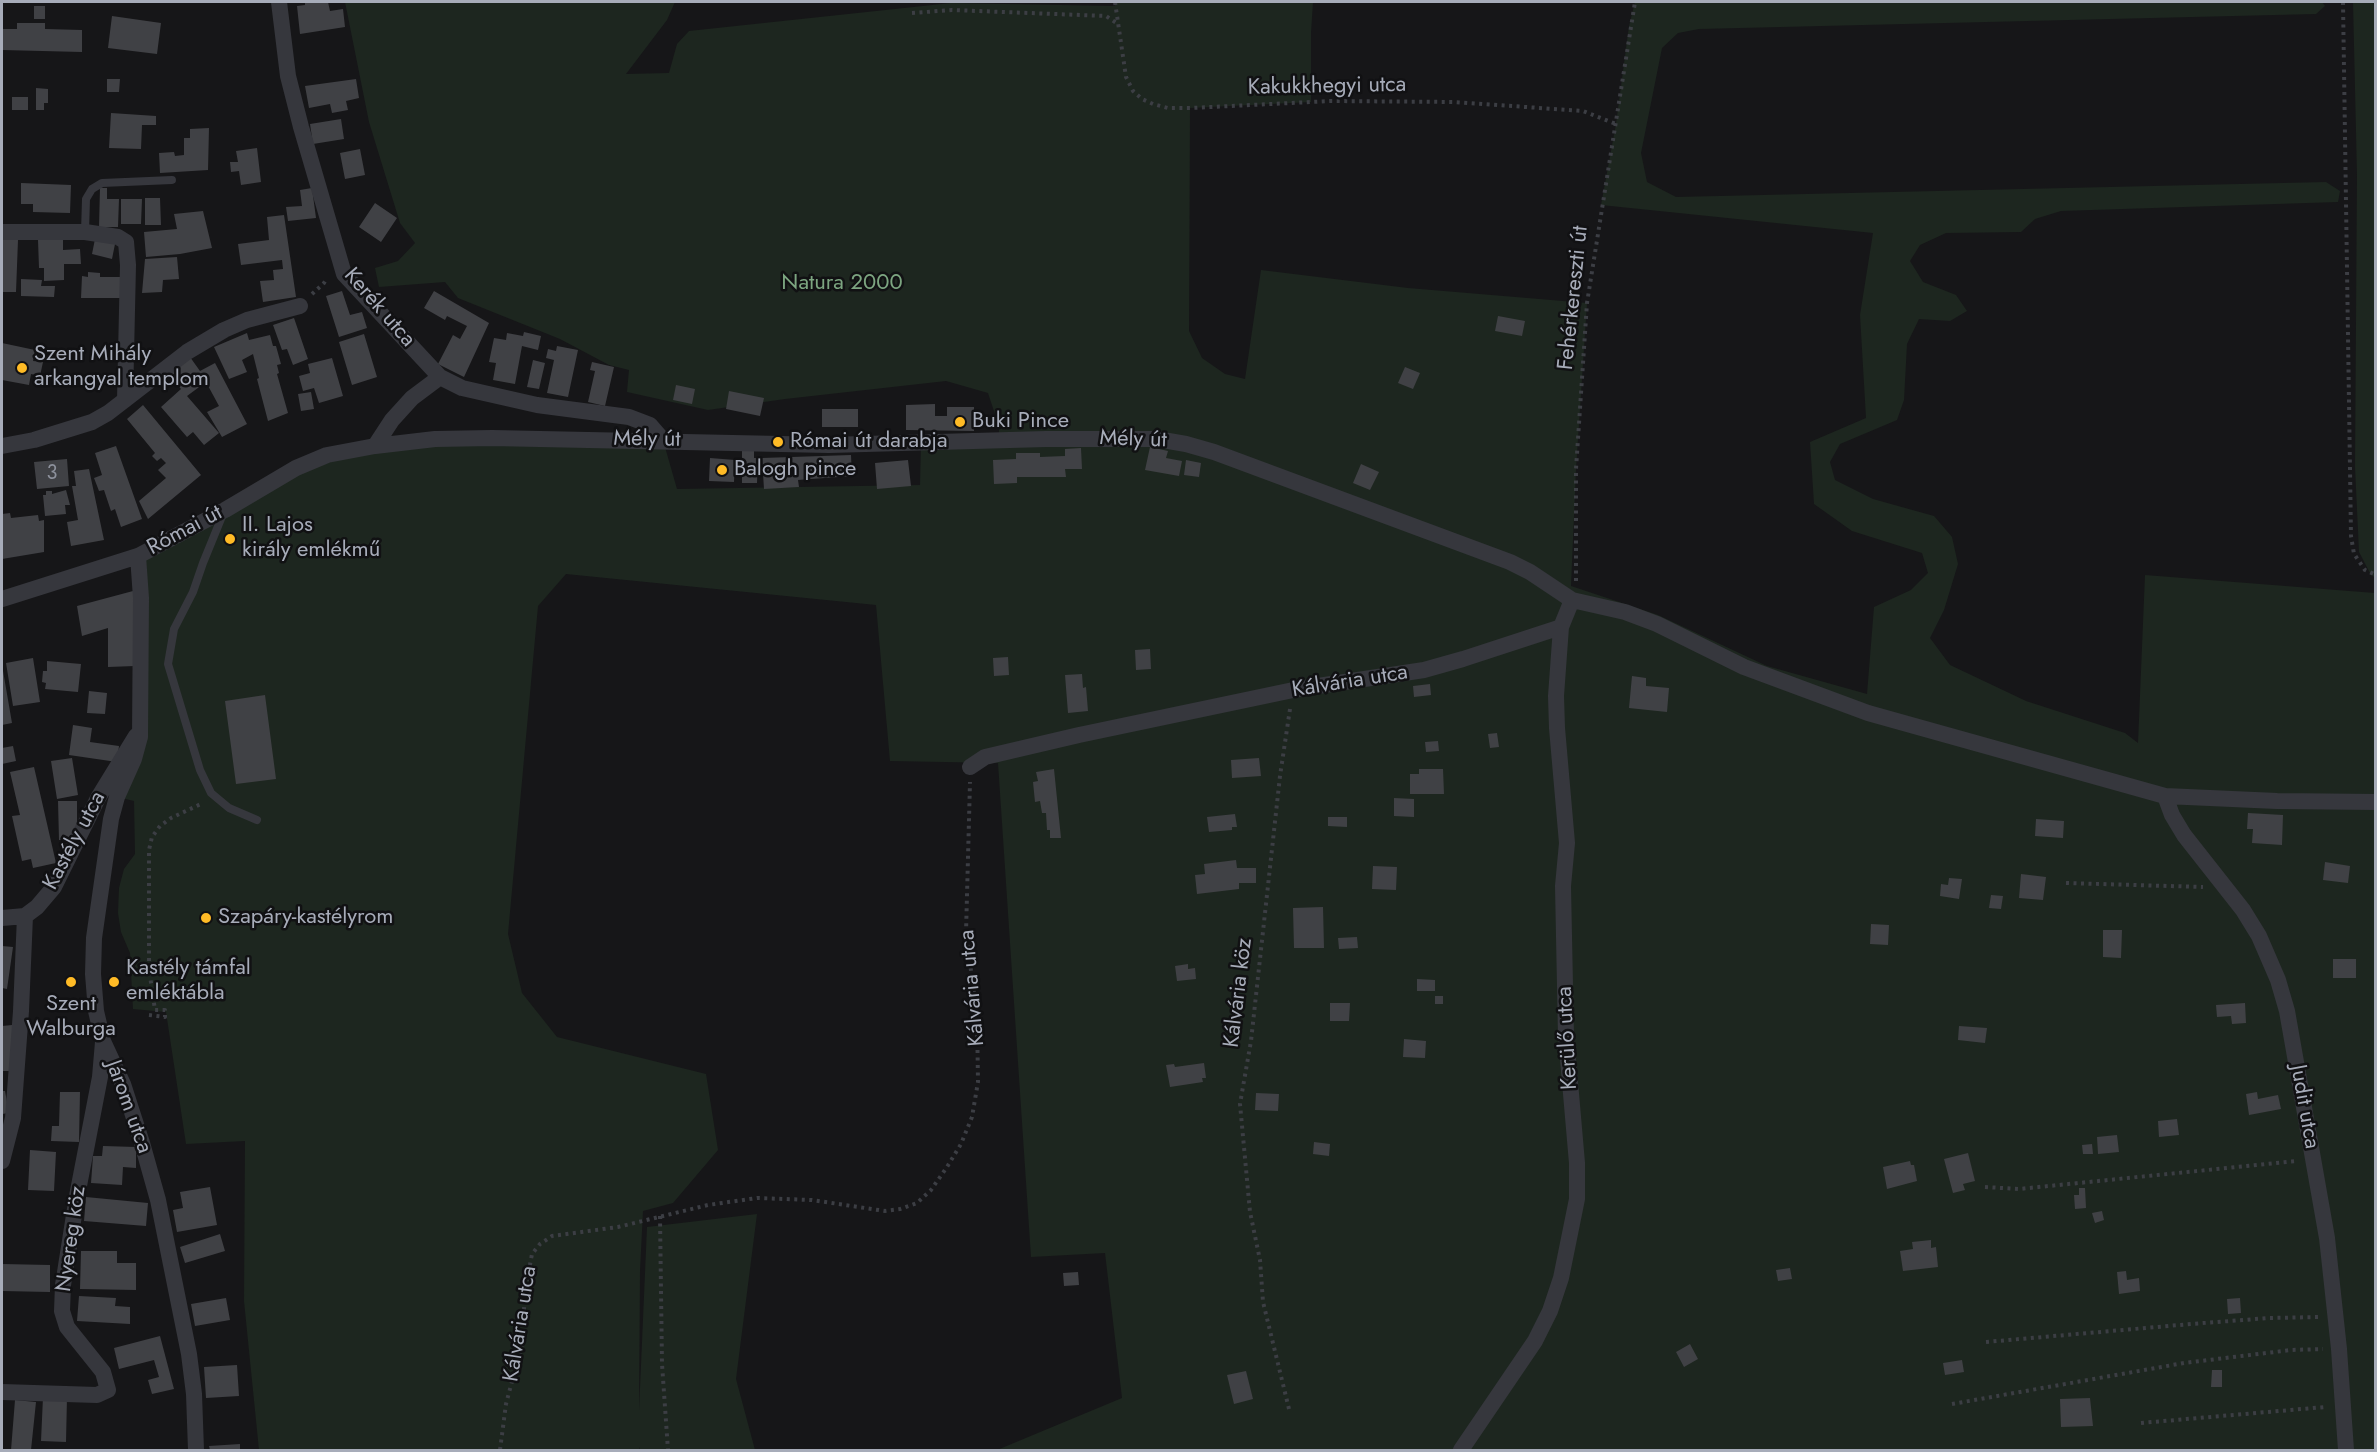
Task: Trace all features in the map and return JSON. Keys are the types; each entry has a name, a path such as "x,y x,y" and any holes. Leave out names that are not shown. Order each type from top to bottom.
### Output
{"street":[{"name":"Kerék utca","path":"279,2 288,76 344,274 440,377 462,388 537,405 629,417 650,425 663,440"},
{"path":"2,232 85,232 118,237 126,242 128,265 125,400"},
{"path":"2,446 34,440 92,422 125,400 187,352 224,330 247,320 300,306"},
{"path":"375,446 392,420 412,398 440,377"},
{"name":"Mély út","path":"375,446 435,439 663,440 828,445 1046,439 1157,439 1214,452 1510,562 1530,572 1572,600"},
{"name":"Római út","path":"2,599 138,556 225,510 296,468 327,455 375,446"},
{"path":"138,556 141,598 140,730"},
{"name":"Kerülő utca","path":"1461,1450 1535,1341 1550,1311 1561,1278 1577,1199 1577,1163 1566,1036 1563,886 1567,843 1557,728 1561,627 1572,600"},
{"path":"1572,600 1625,612 1657,624 1744,668 1868,713 2165,796 2277,801 2376,802"},
{"name":"Kálvária utca","path":"970,767 985,757 1007,751 1298,689 1424,670 1561,627"},
{"name":"Kastély utca","path":"25,916 37,907 54,887 98,798 140,730"},
{"name":"Járom utca","path":"140,730 134,759 117,797 111,819 94,938 93,974 96,1011 103,1041 123,1084 158,1200 189,1354 194,1394 196,1450"},
{"name":"Judit utca","path":"2165,796 2172,815 2184,835 2259,936 2278,980 2287,1011 2327,1238 2339,1349 2346,1450"},
{"path":"2,918 25,916 13,1118 2,1161"},
{"name":"Nyereg köz","path":"2,1392 98,1395 108,1390 103,1372 67,1328 62,1311 65,1274 77,1196 100,1077 103,1041"}],"lane":[{"path":"85,232 86,199 92,189 102,183 172,180"},
{"path":"225,510 193,592 174,629 168,664 200,770 211,793 229,808 257,820"}],"path":[{"name":"Kakukkhegyi utca","path":"1115,2 1126,77 1133,91 1142,99 1168,108 1331,101 1454,102 1583,111 1616,124"},
{"name":"Fehérkereszti út","path":"1572,600 1576,581 1576,469 1584,331 1601,205 1616,124 1629,26 1635,2"},
{"path":"2343,2 2351,536 2354,554 2365,570 2376,575"},
{"path":"912,13 952,10 1106,16 1118,24"},
{"path":"300,306 324,283 337,252"},
{"name":"Kálvária köz","path":"1289,1409 1263,1302 1260,1260 1250,1212 1240,1104 1251,1041 1289,713 1298,689"},
{"name":"Kálvária utca","path":"500,1450 506,1404 522,1344 525,1291 532,1254 540,1244 552,1236 618,1227 708,1205 757,1198 812,1200 885,1211 900,1209 917,1203 931,1190 947,1167 961,1144 972,1117 978,1082 977,1016 966,933 970,767"},
{"path":"149,1015 165,1017 165,1010 155,1010 149,969 148,850 152,837 171,818 205,802 211,793"},
{"path":"2066,883 2225,888"},
{"path":"1985,1187 2019,1189 2313,1159"},
{"path":"660,1216 662,1364 668,1450"},
{"path":"1986,1342 2258,1319 2336,1317"},
{"path":"1952,1404 2184,1363 2291,1350 2339,1349"},
{"path":"2141,1423 2344,1407"}],"green space":[{"name":"Natura 2000","path":"345,2 675,2 667,20 626,74 669,73 677,44 689,31 951,3 1115,6 1115,2 1313,2 1311,102 1190,108 1189,331 1202,358 1225,374 1245,379 1261,270 1408,288 1587,303 1571,586 1658,615 1767,666 1867,694 1874,607 1911,590 1928,573 1922,553 1852,531 1814,504 1810,442 1866,418 1860,315 1873,233 1601,205 1616,124 1629,26 1635,2 2322,2 2325,6 2316,14 1699,29 1678,33 1662,48 1641,153 1647,182 1676,197 2326,182 2340,191 2338,202 2061,211 2035,219 2021,232 1946,233 1920,245 1910,261 1923,282 1956,295 1967,311 1950,321 1919,319 1907,344 1904,400 1897,420 1840,444 1830,462 1835,480 1873,499 1934,516 1952,537 1958,564 1944,610 1930,638 1950,665 2026,701 2125,733 2138,743 2145,575 2375,593 2375,1450 997,1450 1122,1398 1105,1253 1031,1257 998,763 890,761 876,605 566,574 538,606 508,934 522,993 557,1037 706,1074 718,1150 673,1203 643,1211 639,1411 647,1227 757,1214 736,1379 755,1450 640,1450 640,1447 639,1450 259,1450 244,1301 245,1141 186,1144 166,1012 133,1009 130,953 121,932 118,913 119,888 124,869 135,854 134,801 117,797 134,759 138,556 263,486 375,446 663,440 677,489 920,485 921,443 999,440 999,426 988,393 946,381 708,410 627,392 629,370 609,365 560,339 458,298 445,282 379,287 375,268 398,261 415,243 400,223 369,122"},
{"path":"2353,2 2376,2 2375,578 2359,552 2355,467 2357,175"}],"building":[{"path":"305,2 328,2 330,11 343,9 345,27 300,34 297,6 305,5"},
{"path":"34,6 45,6 45,19 34,19"},
{"path":"112,16 161,23 157,54 108,48"},
{"path":"17,23 45,23 45,29 82,30 82,52 2,50 2,29 17,29"},
{"path":"107,79 120,79 119,92 107,92"},
{"path":"356,79 359,98 346,101 348,110 332,113 330,104 309,108 305,86"},
{"path":"36,88 48,89 48,103 44,103 44,110 36,110"},
{"path":"12,97 28,97 28,110 12,110"},
{"path":"111,113 156,116 156,125 142,125 141,149 109,148"},
{"path":"341,119 344,139 313,144 310,124"},
{"path":"209,128 208,170 160,173 159,153 174,152 175,156 184,155 184,138 190,138 190,129"},
{"path":"257,148 261,182 241,185 239,171 231,172 230,162 238,162 236,151"},
{"path":"360,149 365,175 345,179 340,153"},
{"path":"21,183 71,185 70,213 33,212 33,204 21,204"},
{"path":"100,188 107,188 107,199 119,199 118,227 99,227"},
{"path":"312,188 316,218 288,221 286,207 302,206 300,190"},
{"path":"145,198 160,198 161,225 145,225"},
{"path":"121,199 142,199 141,224 121,224"},
{"path":"375,203 397,218 381,242 359,227"},
{"path":"203,211 212,248 146,257 144,232 177,229 174,214"},
{"path":"284,215 296,297 263,302 260,281 274,280 273,270 283,269 282,260 241,265 238,244 269,240 267,217"},
{"path":"63,239 63,250 80,249 81,264 64,264 64,280 44,281 44,268 39,268 38,240"},
{"path":"95,239 115,244 112,259 92,254"},
{"path":"2,240 18,240 16,292 2,292"},
{"path":"177,257 179,279 163,280 162,292 142,293 145,259"},
{"path":"88,272 100,273 100,277 120,277 120,298 81,298 82,276 88,277"},
{"path":"21,279 42,280 41,286 55,286 54,297 21,296"},
{"path":"342,291 350,315 362,312 367,328 339,337 326,296"},
{"path":"434,291 489,323 464,377 438,364 453,335 460,339 467,326 447,316 445,320 424,308"},
{"path":"1498,316 1525,321 1522,336 1495,331"},
{"path":"294,318 308,359 293,365 287,349 282,350 273,325"},
{"path":"524,332 541,336 538,350 522,346 515,384 493,380 496,363 489,362 494,338 506,340 507,333 523,336"},
{"path":"247,333 249,340 270,335 281,364 277,365 279,373 277,374 288,413 268,421 253,354 242,360 247,372 229,379 214,347"},
{"path":"364,334 377,377 352,385 339,342"},
{"name":"Szent Mihály arkangyal templom","path":"2,343 35,350 33,361 43,362 40,376 31,374 29,385 2,380"},
{"path":"557,346 578,350 568,397 547,393 554,360 546,358 548,349 556,351"},
{"path":"190,357 200,371 215,363 247,424 222,437 207,412 219,406 206,382 187,396 219,433 204,445 193,432 187,437 161,407 181,389 169,375"},
{"path":"332,358 343,396 319,403 314,388 303,391 299,376 310,373 308,364"},
{"path":"533,360 545,363 539,389 527,387"},
{"path":"592,362 614,367 605,406 588,402 595,371 590,370"},
{"path":"1405,367 1420,373 1413,389 1398,383"},
{"path":"676,385 695,389 692,404 673,400"},
{"path":"729,391 764,398 760,416 726,409"},
{"path":"311,392 314,409 301,411 298,394"},
{"path":"935,404 935,416 947,416 947,407 974,407 974,431 906,430 906,405"},
{"path":"143,405 201,475 148,519 139,501 166,478 158,470 166,463 161,458 157,461 152,456 155,453 127,419"},
{"path":"822,409 858,409 858,427 822,427"},
{"path":"116,446 142,519 121,527 115,509 111,511 104,490 99,491 94,478 102,475 95,453"},
{"path":"1150,447 1168,451 1166,458 1182,461 1179,476 1145,470"},
{"path":"1081,448 1082,469 1065,469 1066,477 1017,477 1017,483 994,484 993,460 1016,459 1016,453 1040,453 1040,457 1065,456 1065,449"},
{"path":"742,449 754,450 754,458 758,458 757,483 742,483"},
{"path":"851,455 852,476 798,480 799,487 764,489 762,458"},
{"name":"Balogh pince","path":"710,458 735,460 734,482 709,481"},
{"path":"67,459 69,486 37,489 34,462"},
{"path":"908,460 911,486 877,489 875,463"},
{"path":"1186,460 1201,463 1199,477 1184,475"},
{"path":"1361,464 1379,472 1370,490 1353,483"},
{"path":"89,469 104,540 71,546 67,522 78,520 72,486 76,486 74,471"},
{"path":"66,490 70,505 65,505 66,514 45,516 43,495 46,495 46,491 52,491 52,494"},
{"path":"10,513 11,518 38,515 39,521 44,520 44,552 2,559 2,514"},
{"path":"133,591 135,666 108,667 108,628 82,636 77,606"},
{"path":"1150,649 1151,669 1136,670 1135,650"},
{"path":"1008,657 1009,675 994,676 993,658"},
{"path":"33,658 40,702 13,706 6,663"},
{"path":"47,661 81,664 78,692 45,689 46,683 42,682 43,671 47,671"},
{"path":"2,665 12,723 2,725"},
{"path":"1082,674 1083,688 1086,687 1088,711 1068,713 1065,675"},
{"path":"1632,676 1646,678 1646,686 1669,688 1667,712 1629,708"},
{"path":"1430,684 1431,695 1414,697 1413,686"},
{"path":"89,691 107,693 105,714 87,713"},
{"path":"265,695 276,779 236,784 225,701"},
{"path":"73,725 92,728 90,742 119,746 117,762 69,755"},
{"path":"1497,733 1499,747 1490,748 1488,734"},
{"path":"1438,741 1439,751 1426,752 1425,742"},
{"path":"13,746 16,761 2,764 2,748"},
{"path":"72,758 78,795 57,799 51,761"},
{"path":"1259,758 1261,776 1232,778 1231,760"},
{"path":"34,767 56,863 33,868 31,859 22,861 12,816 20,815 10,772"},
{"path":"1054,769 1061,838 1050,838 1046,813 1042,813 1040,801 1035,802 1033,782 1038,781 1036,772"},
{"path":"1419,769 1443,769 1444,794 1410,794 1410,774 1419,774"},
{"path":"1394,798 1414,799 1414,817 1394,816"},
{"path":"58,801 77,801 77,840 59,840"},
{"path":"2248,813 2283,815 2282,845 2252,843 2253,829 2247,829"},
{"path":"1235,814 1237,827 1232,827 1232,830 1209,832 1207,817"},
{"path":"1328,817 1347,817 1347,827 1328,826"},
{"path":"2036,819 2064,821 2063,838 2035,836"},
{"path":"1236,860 1237,868 1256,868 1256,883 1239,883 1239,889 1197,894 1195,875 1205,874 1204,864"},
{"path":"2325,862 2350,866 2348,883 2323,880"},
{"path":"1373,866 1397,867 1396,890 1372,889"},
{"path":"2021,874 2046,877 2043,900 2019,898"},
{"path":"1949,878 1962,879 1959,899 1940,896 1941,884 1948,885"},
{"path":"1991,895 2003,896 2001,909 1989,908"},
{"path":"1323,907 1324,948 1294,948 1293,908"},
{"path":"1871,924 1889,925 1888,945 1870,944"},
{"path":"2103,930 2122,930 2121,958 2103,957"},
{"path":"1357,937 1358,948 1339,949 1338,938"},
{"path":"2,946 13,947 7,989 2,988"},
{"path":"2333,959 2356,959 2356,978 2333,978"},
{"path":"1188,964 1188,969 1195,968 1196,979 1177,981 1175,966"},
{"path":"1417,979 1435,980 1435,991 1417,991"},
{"path":"1435,996 1443,996 1443,1004 1435,1004"},
{"path":"1330,1003 1350,1003 1349,1021 1330,1021"},
{"path":"2245,1003 2246,1023 2232,1024 2231,1016 2217,1017 2216,1005"},
{"path":"12,1025 14,1071 2,1071 2,1026"},
{"path":"1959,1026 1987,1028 1985,1043 1958,1040"},
{"path":"1404,1039 1426,1041 1425,1058 1403,1057"},
{"path":"1204,1063 1206,1078 1202,1078 1203,1082 1170,1087 1166,1065 1174,1064 1175,1067"},
{"path":"2,1091 5,1091 9,1113 2,1114"},
{"path":"60,1092 80,1092 79,1142 51,1141 52,1126 59,1126"},
{"path":"2257,1092 2258,1099 2278,1095 2281,1109 2249,1115 2246,1094"},
{"path":"1256,1093 1279,1094 1278,1111 1255,1110"},
{"path":"2177,1119 2179,1135 2159,1137 2158,1121"},
{"path":"2117,1135 2119,1152 2098,1154 2097,1137"},
{"path":"1314,1142 1330,1144 1329,1156 1313,1154"},
{"path":"2092,1144 2093,1154 2083,1154 2082,1145"},
{"path":"103,1146 136,1147 136,1168 123,1167 122,1185 91,1183 93,1156 102,1156"},
{"path":"30,1150 56,1152 54,1191 28,1190"},
{"path":"1968,1153 1975,1181 1963,1184 1965,1190 1953,1193 1944,1159"},
{"path":"1910,1161 1911,1165 1914,1165 1917,1181 1887,1189 1883,1167"},
{"path":"210,1187 217,1225 177,1232 173,1210 183,1208 180,1192"},
{"path":"2079,1188 2085,1188 2086,1208 2075,1209 2074,1195 2079,1195"},
{"path":"86,1197 148,1203 146,1226 84,1221"},
{"path":"2102,1211 2104,1220 2095,1223 2092,1213"},
{"path":"220,1234 225,1251 185,1263 180,1247"},
{"path":"1931,1240 1931,1248 1936,1247 1938,1267 1903,1271 1900,1251 1913,1249 1912,1242"},
{"path":"81,1251 117,1251 117,1263 136,1263 136,1290 80,1289"},
{"path":"2,1264 50,1265 50,1292 2,1291"},
{"path":"1790,1268 1792,1279 1778,1281 1776,1270"},
{"path":"2126,1271 2127,1280 2139,1278 2140,1291 2119,1294 2117,1272"},
{"path":"1078,1272 1079,1285 1064,1286 1063,1273"},
{"path":"79,1296 116,1298 115,1306 130,1307 130,1324 77,1321"},
{"path":"226,1298 230,1320 195,1326 191,1304"},
{"path":"2240,1298 2241,1313 2228,1314 2227,1299"},
{"path":"160,1336 174,1389 152,1394 148,1380 159,1377 154,1360 119,1369 114,1348"},
{"path":"1690,1344 1698,1359 1684,1367 1676,1352"},
{"path":"1962,1360 1964,1372 1945,1375 1943,1363"},
{"path":"237,1365 239,1396 206,1398 204,1367"},
{"path":"2212,1370 2222,1370 2222,1387 2211,1387"},
{"path":"1246,1371 1253,1399 1234,1404 1227,1375"},
{"path":"43,1397 67,1397 66,1442 41,1441"},
{"path":"2090,1398 2093,1426 2061,1427 2060,1399"},
{"path":"15,1400 36,1402 31,1450 11,1450"},
{"path":"240,1444 240,1450 210,1450 209,1446"}],"place":[{"name":"Szent Mihály arkangyal templom","path":"22,368"},
{"name":"Buki Pince","path":"960,422"},
{"name":"Római út darabja","path":"778,442"},
{"name":"Balogh pince","path":"722,470"},
{"name":"II. Lajos király emlékmű","path":"230,539"},
{"name":"Szapáry-kastélyrom","path":"206,918"},
{"name":"Szent Walburga","path":"71,982"},
{"name":"Kastély támfal emléktábla","path":"114,982"}]}
